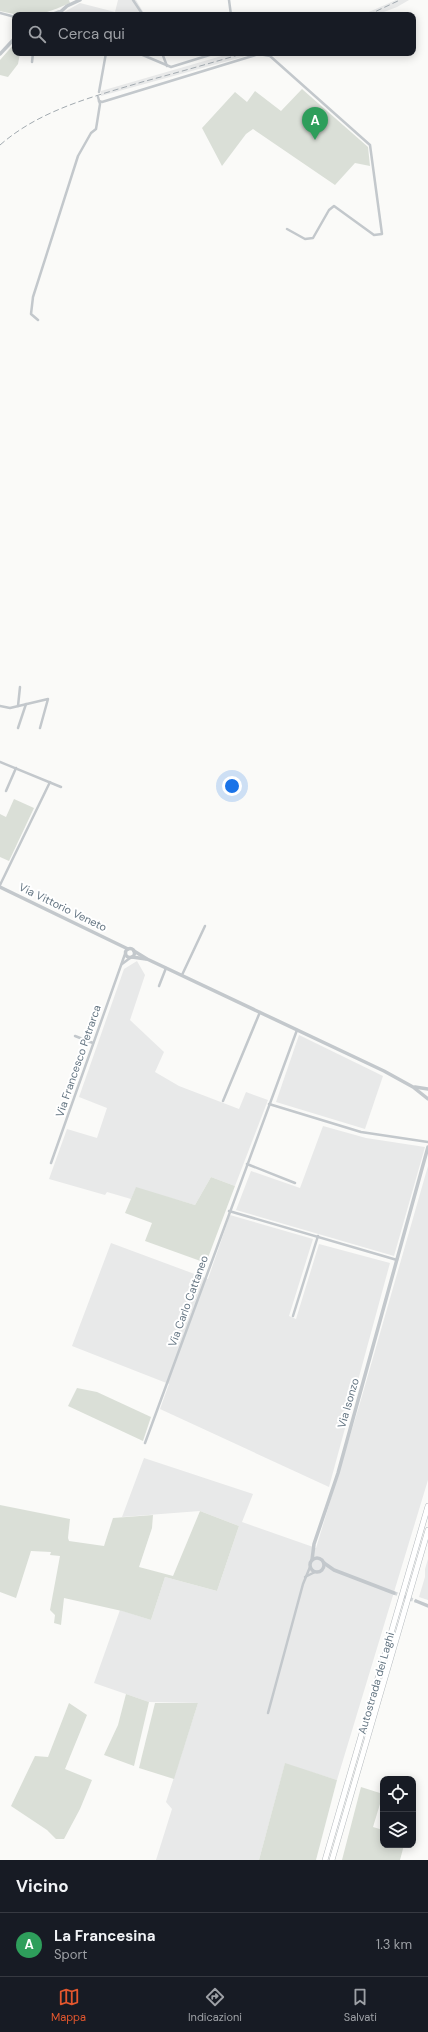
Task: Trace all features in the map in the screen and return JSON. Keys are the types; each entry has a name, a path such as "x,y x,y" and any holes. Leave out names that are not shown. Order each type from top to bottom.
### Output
{"highway":[{"name":"Autostrada dei Laghi","path":"326,1860 428,1506"},
{"name":"Autostrada dei Laghi","path":"332,1860 428,1530"}],"street":[{"path":"62,11 80,0"},
{"path":"133,0 141,12"},
{"path":"229,0 231,12"},
{"path":"0,12 12,16"},
{"path":"0,54 12,41"},
{"path":"32,62 33,56"},
{"path":"99,92 105,56"},
{"path":"145,56 171,67 206,56"},
{"path":"163,56 167,66"},
{"path":"38,320 31,314 33,297 78,156 96,129 100,104 98,99 102,102 252,56"},
{"path":"270,56 370,145 382,234 374,235 334,206 329,210 313,238 305,239 287,230"},
{"path":"18,706 20,687"},
{"path":"0,706 10,708 48,699 40,728"},
{"path":"18,728 26,704"},
{"path":"0,762 61,787"},
{"path":"6,791 16,768"},
{"path":"0,886 50,782"},
{"name":"Via Vittorio Veneto","path":"0,886 134,951"},
{"path":"182,976 205,926"},
{"name":"Via Vittorio Veneto","path":"119,944 125,953 131,958"},
{"path":"125,953 128,949"},
{"path":"147,959 131,958 134,951 147,959 297,1029 413,1087 428,1099"},
{"name":"Via Francesco Petrarca","path":"51,1164 125,953"},
{"name":"Via Francesco Petrarca","path":"122,965 131,958"},
{"path":"159,986 166,968"},
{"path":"223,1101 260,1012"},
{"name":"Via Carlo Cattaneo","path":"145,1443 297,1029"},
{"path":"75,1036 93,1043"},
{"path":"413,1087 428,1089"},
{"path":"269,1104 361,1132 428,1142"},
{"name":"Via Isonzo","path":"312,1560 338,1472 428,1147"},
{"path":"247,1164 295,1183"},
{"path":"229,1211 397,1260"},
{"path":"293,1316 318,1236"},
{"path":"314,1549 319,1558 334,1570 394,1593"},
{"path":"268,1713 305,1577 312,1560 319,1558"},
{"path":"322,1570 324,1563"},
{"path":"310,1567 315,1572"},
{"path":"305,1577 322,1570 334,1570"},
{"path":"416,1601 428,1606"}],"shaded area":[{"path":"0,0 69,0 70,3 47,12 12,12 12,13 0,11"},
{"path":"118,0 136,0 143,12 115,12"},
{"path":"396,0 409,0 384,12 369,12"},
{"path":"80,3 115,12 64,12"},
{"path":"12,46 12,56 19,56 18,64 8,77 0,75 0,60"},
{"path":"222,56 246,56 101,96 101,91"},
{"path":"302,89 368,147 370,166 355,163 335,185 253,129 246,134 222,166 202,128 235,92 247,102 255,91 281,111"},
{"path":"14,799 34,808 9,861 0,857 0,814 6,817"},
{"path":"137,961 145,975 130,1020 164,1052 155,1072 179,1086 239,1109 246,1092 268,1100 235,1186 211,1177 195,1205 136,1188 131,1199 107,1192 105,1195 49,1179 67,1129 97,1138 107,1108 79,1097 124,969"},
{"path":"299,1035 383,1076 365,1129 276,1102"},
{"path":"323,1126 366,1138 425,1147 394,1256 236,1210 251,1171 300,1188"},
{"path":"428,1166 428,1480 337,1780 285,1764 259,1860 156,1860 172,1809 166,1802 198,1703 149,1702 94,1683 120,1610 151,1620 165,1577 217,1591 239,1526 200,1511 122,1517 144,1458 253,1494 242,1522 316,1548 360,1403"},
{"path":"211,1177 235,1186 206,1263 145,1241 152,1223 125,1213 136,1187 195,1205"},
{"path":"230,1215 313,1239 289,1316 296,1319 319,1244 390,1263 329,1487 160,1409 169,1384 72,1346 111,1243 208,1279"},
{"path":"77,1388 97,1392 151,1417 143,1441 68,1406"},
{"path":"0,1505 70,1519 69,1541 104,1546 113,1518 153,1515 152,1528 139,1567 173,1576 200,1511 239,1526 217,1591 165,1577 151,1620 122,1611 64,1598 61,1625 54,1623 55,1615 50,1610 60,1556 50,1555 51,1552 31,1551 16,1598 0,1592"},
{"path":"428,1559 428,1600 419,1597 425,1577 425,1569"},
{"path":"126,1694 149,1702 134,1766 104,1755 118,1725"},
{"path":"69,1703 87,1715 65,1769 92,1780 80,1809 64,1839 56,1839 47,1830 11,1806 35,1756 48,1757"},
{"path":"155,1703 198,1703 174,1779 139,1768"},
{"path":"285,1763 337,1780 316,1860 259,1860"},
{"path":"361,1787 380,1793 380,1804 373,1827 380,1829 380,1848 403,1848 400,1860 342,1860"}],"tunnel":[{"path":"394,1593 416,1601"}],"railway":[{"path":"374,12 400,0"},
{"path":"0,145 32,122 67,106 86,99 235,56"}],"place":[{"name":"La Francesina","path":"315,140"}]}
